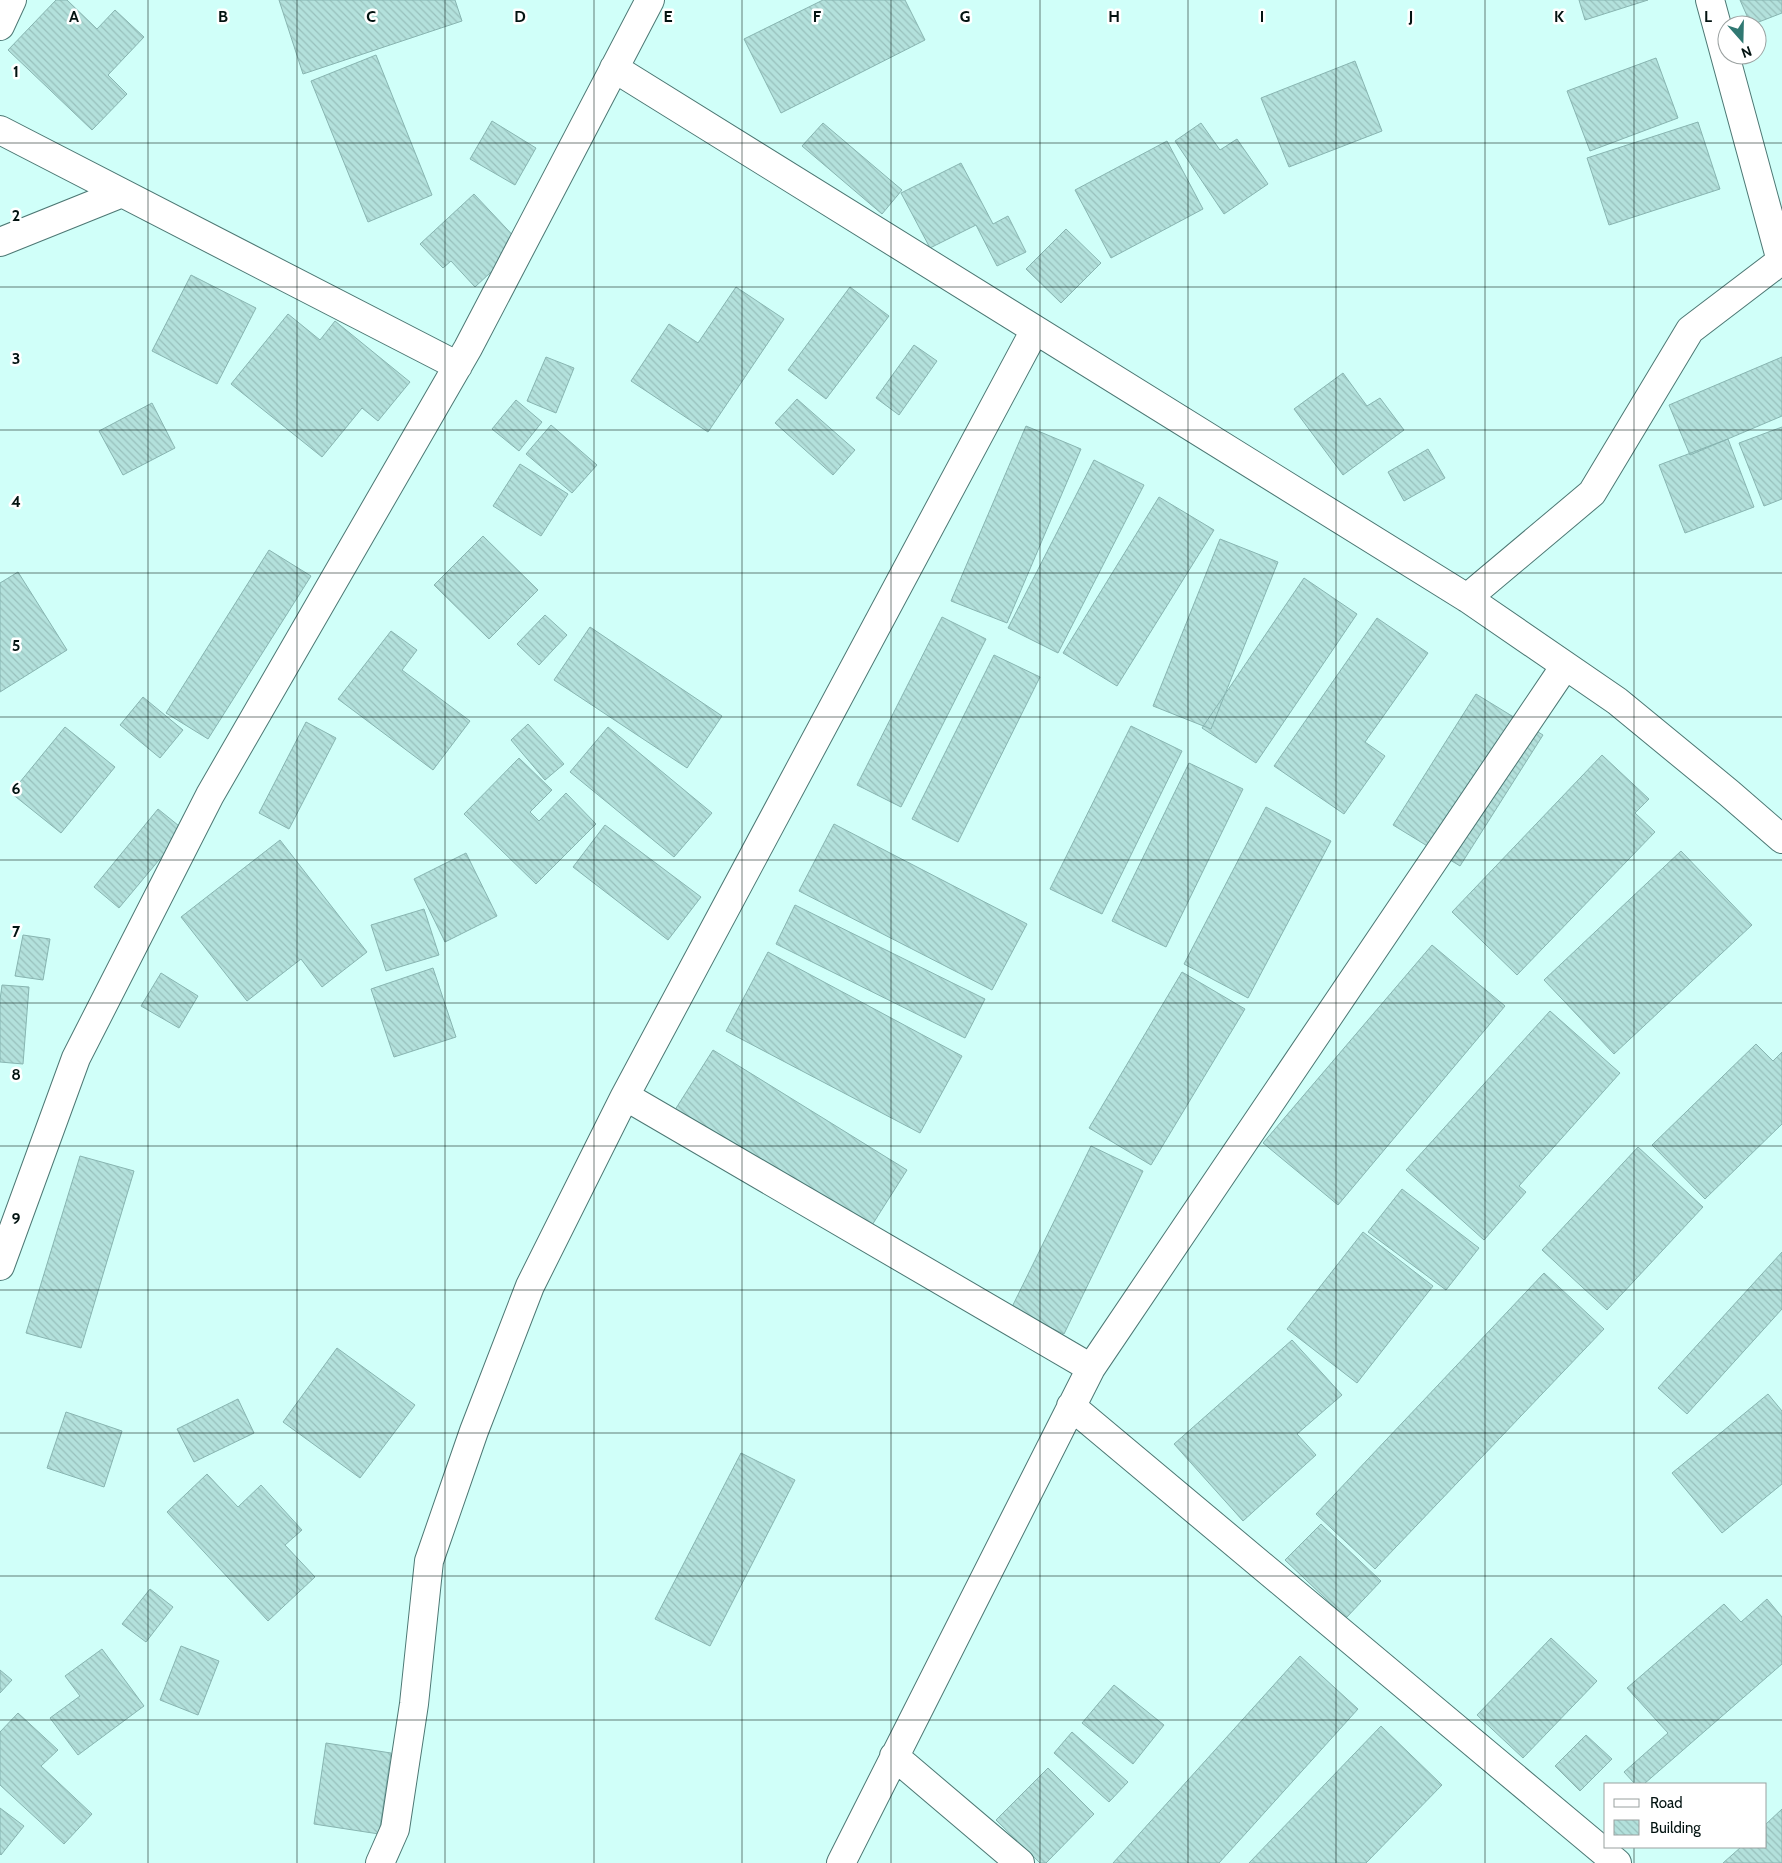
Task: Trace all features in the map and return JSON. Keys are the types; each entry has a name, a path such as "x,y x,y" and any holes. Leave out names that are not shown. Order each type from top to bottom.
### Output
{"street":[{"path":"0,26 12,0"},
{"path":"0,1266 76,1058 210,795 458,366 650,0"},
{"path":"1467,598 1592,493 1690,330 1782,261 1710,0"},
{"path":"614,68 1467,598 1617,701 1782,839"},
{"path":"0,130 458,366"},
{"path":"0,242 122,193"},
{"path":"380,1863 395,1829 414,1704 429,1561 474,1431 530,1286 625,1096 1035,330"},
{"path":"841,1863 1091,1368 1565,666"},
{"path":"625,1096 1091,1368"},
{"path":"1072,1406 1617,1863"},
{"path":"894,1756 1020,1863"}],"building":[{"path":"56,0 67,0 97,29 115,10 144,37 108,75 127,94 92,130 8,50"},
{"path":"279,0 455,0 462,21 303,74"},
{"path":"823,0 905,0 925,40 781,113 744,39"},
{"path":"1579,0 1648,0 1585,20"},
{"path":"1740,0 1782,0 1782,13 1767,19 1767,15 1747,15"},
{"path":"376,55 432,195 368,222 311,81"},
{"path":"1656,58 1678,118 1590,151 1567,91"},
{"path":"1355,61 1382,131 1289,167 1261,98"},
{"path":"492,121 536,148 515,185 470,159"},
{"path":"1698,122 1720,189 1609,225 1587,158"},
{"path":"823,123 902,190 882,214 802,146"},
{"path":"1201,123 1220,150 1237,139 1268,184 1224,214 1175,141"},
{"path":"1167,141 1203,209 1111,258 1075,190"},
{"path":"961,163 993,224 1008,216 1026,252 997,266 976,225 930,248 901,193"},
{"path":"474,194 521,244 475,287 451,261 443,268 420,244"},
{"path":"1066,229 1101,263 1061,303 1026,269"},
{"path":"191,275 256,308 217,384 152,351"},
{"path":"736,287 784,319 708,432 631,381 669,324 698,343"},
{"path":"850,287 889,316 826,399 788,370"},
{"path":"288,314 320,340 335,321 410,382 378,421 362,408 322,457 231,384"},
{"path":"914,345 937,361 899,415 876,398"},
{"path":"546,357 574,368 556,413 527,401"},
{"path":"1782,357 1782,416 1690,455 1669,405"},
{"path":"1343,373 1367,406 1380,398 1404,430 1343,475 1294,409"},
{"path":"797,399 855,450 833,475 775,423"},
{"path":"516,400 542,422 519,451 492,429"},
{"path":"152,403 175,448 123,475 99,431"},
{"path":"551,425 597,465 572,493 526,454"},
{"path":"1026,426 1081,449 1007,623 951,601"},
{"path":"1782,427 1782,499 1764,506 1739,443"},
{"path":"1728,439 1754,507 1685,533 1659,465"},
{"path":"1428,449 1445,478 1404,501 1388,472"},
{"path":"1094,460 1144,485 1058,653 1008,628"},
{"path":"520,464 568,494 541,536 493,506"},
{"path":"1159,497 1214,530 1117,686 1063,653"},
{"path":"483,536 538,590 489,639 434,585"},
{"path":"1220,539 1278,562 1211,729 1153,706"},
{"path":"269,550 311,576 208,739 166,713"},
{"path":"18,572 67,650 0,692 0,583"},
{"path":"1304,578 1357,614 1256,763 1202,728"},
{"path":"545,615 567,635 539,665 517,644"},
{"path":"942,617 986,639 901,807 857,785"},
{"path":"1377,618 1428,653 1365,742 1385,756 1344,814 1274,766"},
{"path":"590,627 722,716 687,768 554,680"},
{"path":"391,631 417,650 402,670 470,721 433,770 338,699"},
{"path":"994,655 1040,677 958,842 912,819"},
{"path":"1476,694 1543,735 1460,866 1393,825"},
{"path":"143,697 183,730 160,758 120,725"},
{"path":"306,722 336,738 289,829 259,813"},
{"path":"528,724 564,764 545,780 511,740"},
{"path":"1131,726 1182,751 1102,914 1050,889"},
{"path":"65,727 115,767 61,833 11,793"},
{"path":"608,727 712,813 674,857 570,772"},
{"path":"1602,755 1649,799 1635,813 1655,832 1517,975 1452,912"},
{"path":"519,758 552,790 530,812 539,821 566,793 596,824 536,884 464,814"},
{"path":"1189,763 1243,789 1166,947 1112,921"},
{"path":"1266,807 1331,841 1248,998 1184,964"},
{"path":"158,809 184,830 119,908 94,887"},
{"path":"834,824 1027,924 992,990 799,891"},
{"path":"605,825 701,897 668,940 573,867"},
{"path":"280,840 367,952 322,987 301,959 247,1001 181,917"},
{"path":"1681,851 1752,925 1614,1054 1544,980"},
{"path":"466,853 497,916 445,942 414,879"},
{"path":"795,905 985,999 965,1038 776,944"},
{"path":"424,909 439,955 386,971 371,925"},
{"path":"23,935 50,939 43,980 15,976"},
{"path":"1432,945 1505,1006 1338,1205 1263,1143"},
{"path":"768,952 962,1056 920,1133 726,1031"},
{"path":"433,968 456,1037 394,1057 371,989"},
{"path":"1182,972 1245,1009 1151,1165 1089,1128"},
{"path":"161,973 198,996 179,1028 141,1006"},
{"path":"2,985 29,987 23,1064 0,1062 0,1000"},
{"path":"1550,1011 1620,1073 1519,1186 1526,1192 1484,1240 1406,1170"},
{"path":"1756,1044 1773,1061 1782,1052 1782,1124 1705,1199 1652,1145"},
{"path":"713,1050 907,1170 867,1233 673,1113"},
{"path":"1091,1146 1143,1171 1064,1334 1011,1309"},
{"path":"1638,1147 1703,1207 1607,1310 1542,1250"},
{"path":"80,1156 134,1171 81,1348 26,1333"},
{"path":"1402,1189 1479,1248 1446,1290 1368,1232"},
{"path":"1363,1232 1433,1286 1357,1383 1287,1329"},
{"path":"1782,1252 1782,1309 1687,1414 1658,1388"},
{"path":"1544,1273 1604,1329 1375,1569 1316,1514"},
{"path":"1292,1340 1342,1395 1297,1434 1316,1455 1243,1521 1174,1444"},
{"path":"337,1348 415,1405 360,1478 283,1422"},
{"path":"1768,1394 1782,1411 1782,1484 1722,1533 1672,1473"},
{"path":"238,1399 254,1433 194,1462 177,1429"},
{"path":"66,1412 122,1431 104,1487 47,1468"},
{"path":"741,1453 795,1480 710,1646 655,1619"},
{"path":"207,1474 238,1507 261,1485 302,1530 285,1545 315,1577 268,1621 167,1512"},
{"path":"1321,1524 1381,1581 1346,1618 1285,1560"},
{"path":"150,1589 173,1607 146,1642 122,1624"},
{"path":"1767,1599 1782,1617 1782,1664 1645,1783 1634,1783 1624,1772 1668,1733 1627,1688 1724,1604 1741,1622"},
{"path":"1551,1638 1597,1681 1523,1758 1477,1715"},
{"path":"181,1646 219,1661 198,1715 160,1700"},
{"path":"102,1649 144,1706 78,1755 50,1718 80,1696 65,1676"},
{"path":"1300,1656 1358,1709 1219,1863 1113,1863"},
{"path":"0,1670 12,1680 0,1693"},
{"path":"1114,1685 1164,1725 1133,1764 1082,1723"},
{"path":"18,1713 58,1750 41,1766 92,1814 64,1844 0,1785 0,1732"},
{"path":"1381,1726 1442,1785 1366,1863 1249,1863"},
{"path":"1072,1732 1128,1782 1109,1802 1054,1753"},
{"path":"1586,1735 1612,1759 1580,1791 1555,1766"},
{"path":"326,1743 391,1753 379,1834 314,1824"},
{"path":"1048,1768 1094,1814 1046,1863 1040,1863 996,1820"},
{"path":"0,1808 24,1826 1,1855 0,1854"},
{"path":"1782,1809 1782,1863 1723,1863 1740,1848 1767,1848 1767,1823"}]}
